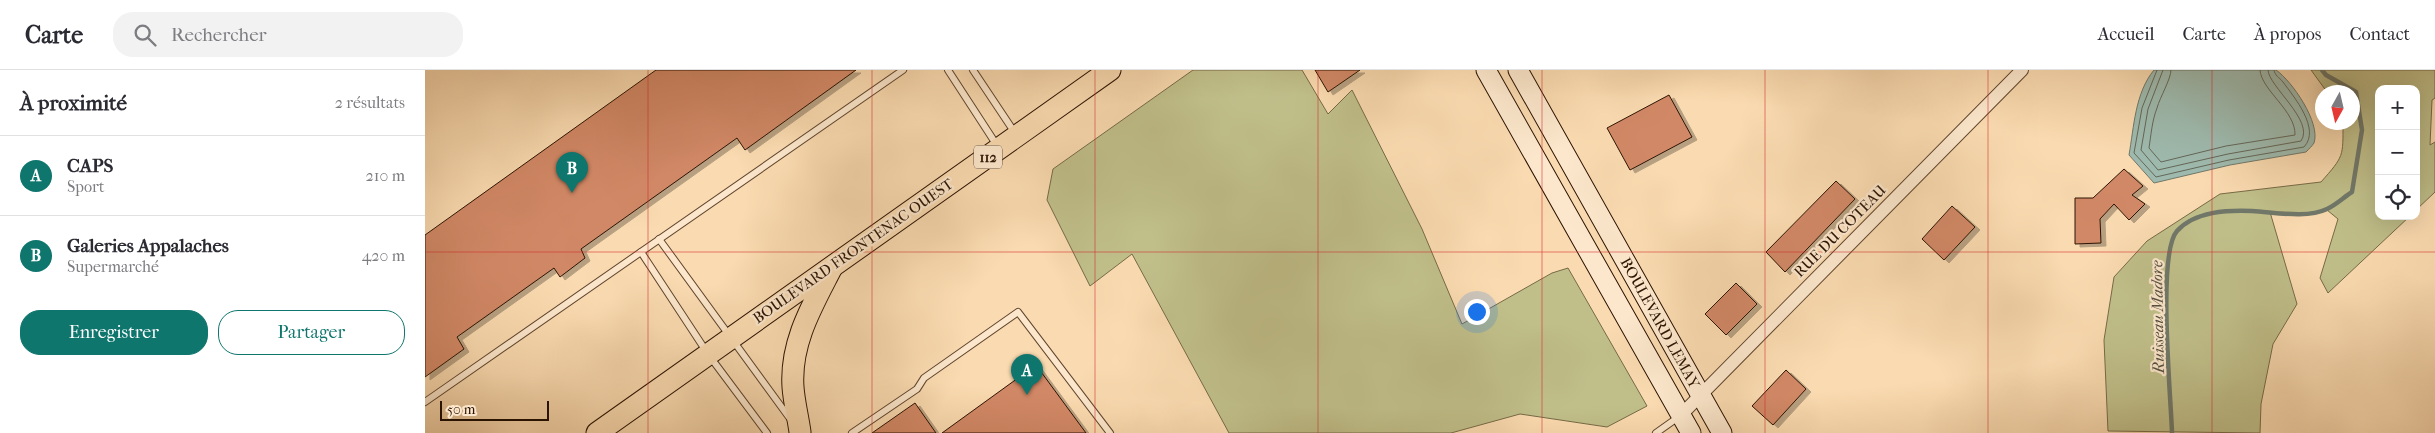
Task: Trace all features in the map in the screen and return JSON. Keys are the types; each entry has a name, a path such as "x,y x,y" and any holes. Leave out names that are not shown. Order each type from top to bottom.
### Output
{"main road":[{"name":"BOULEVARD FRONTENAC OUEST","path":"597,433 1110,70"},
{"path":"801,433 793,387 793,358 807,316 833,266"}],"street":[{"name":"BOULEVARD LEMAY","path":"1486,70 1691,433"},
{"name":"BOULEVARD LEMAY","path":"1518,70 1722,433"},
{"name":"RUE DU COTEAU","path":"1681,415 2022,70"},
{"path":"1576,229 1598,213"}],"lane":[{"path":"425,402 903,70"},
{"path":"948,70 999,149"},
{"path":"973,70 1017,136"},
{"path":"659,239 801,433"},
{"path":"641,252 708,354 767,433"},
{"path":"852,433 917,389 924,378 1018,312 1110,433"},
{"path":"1656,433 1681,415"}],"shaded area":[{"path":"1193,70 1302,70 1328,114 1352,90 1422,229 1462,324 1552,273 1568,268 1647,406 1607,427 1520,414 1451,433 1229,433 1132,254 1090,286 1047,200 1053,169"},
{"path":"2311,70 2435,70 2435,98 2432,100 2430,145 2435,142 2435,192 2420,206 2420,85 2375,85 2375,220 2406,220 2328,293 2320,278 2338,219 2327,210 2307,213 2270,212 2297,304 2273,344 2261,404 2260,433 2108,431 2104,340 2114,277 2147,241 2220,194 2321,182 2334,167 2341,155 2343,130 2360,130 2360,85 2322,85"}],"water":[{"path":"2154,70 2276,70 2290,83 2304,103 2313,125 2314,143 2306,152 2230,165 2154,183 2129,155 2139,100"}],"building":[{"path":"656,70 856,70 745,150 737,138 581,249 585,258 560,277 554,268 457,337 464,349 425,377 425,235"},
{"path":"1315,70 1360,70 1328,92"},
{"path":"1669,95 1692,137 1630,170 1607,128"},
{"path":"2124,169 2143,186 2132,195 2145,204 2129,220 2114,204 2100,219 2101,243 2075,244 2075,198 2093,198"},
{"path":"1836,181 1855,199 1785,272 1766,252"},
{"path":"1952,206 1975,227 1944,260 1922,239"},
{"path":"1736,283 1757,304 1726,335 1705,314"},
{"path":"1036,365 1086,433 942,433"},
{"path":"1786,370 1806,389 1773,425 1752,406"},
{"path":"915,403 936,433 872,433"}],"waterway":[{"name":"Ruisseau Madore","path":"2172,433 2166,295 2171,245 2177,231 2193,219 2212,213 2252,211 2310,214 2319,212 2352,192 2362,130 2356,92 2326,75 2322,70"}],"place":[{"name":"Galeries Appalaches","path":"572,193"},
{"name":"CAPS","path":"1027,395"}]}
